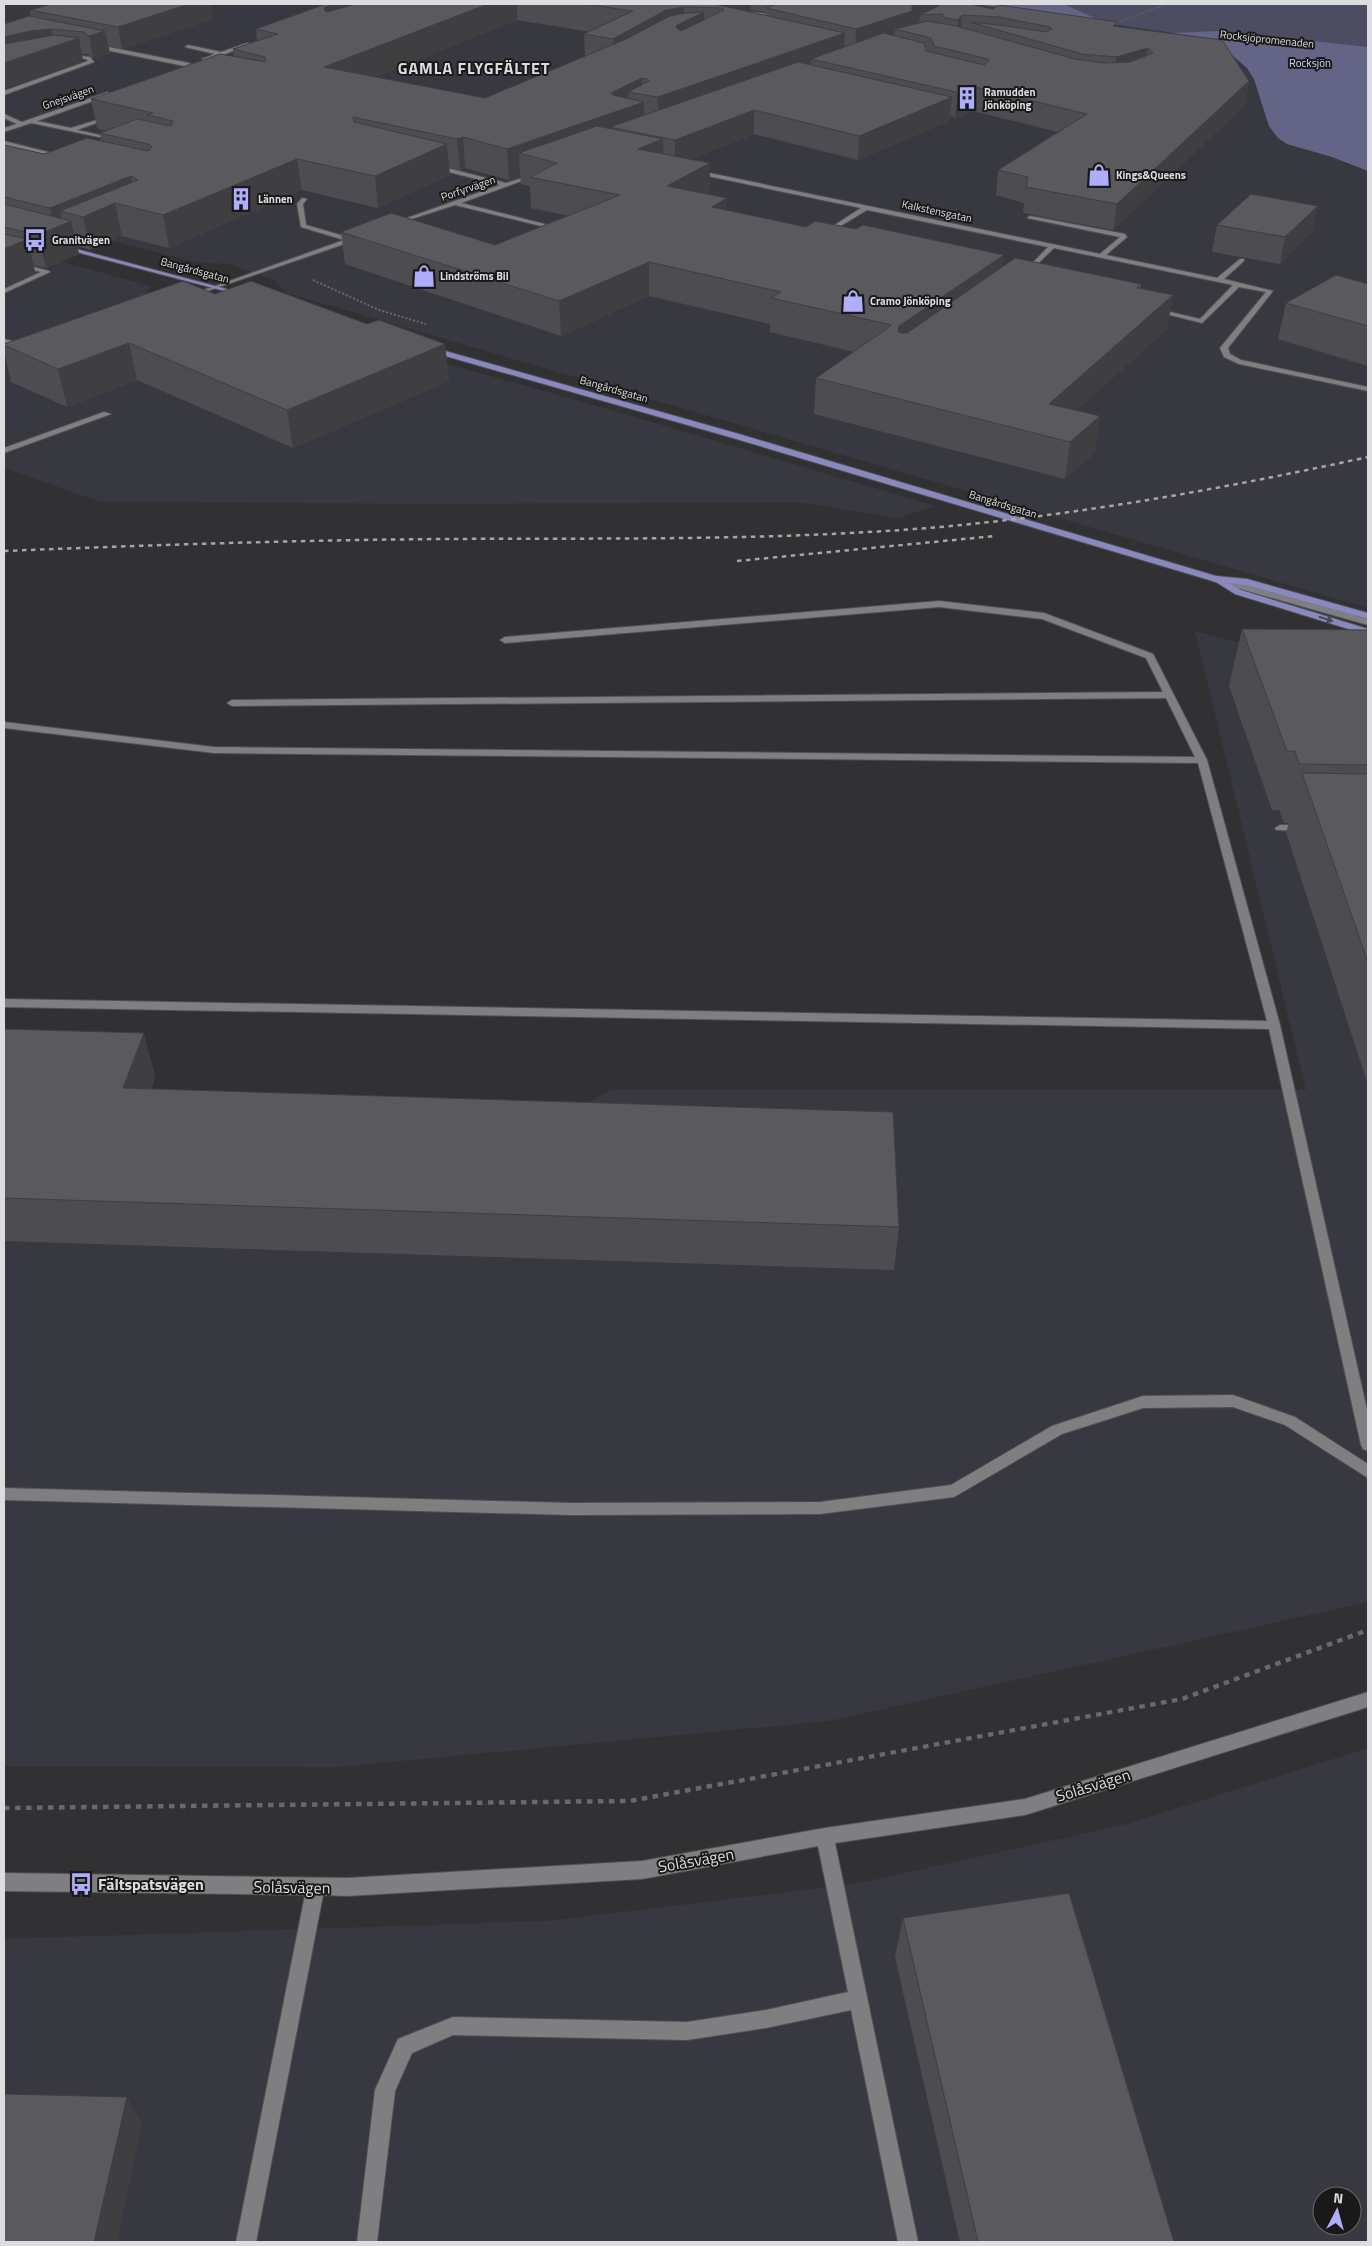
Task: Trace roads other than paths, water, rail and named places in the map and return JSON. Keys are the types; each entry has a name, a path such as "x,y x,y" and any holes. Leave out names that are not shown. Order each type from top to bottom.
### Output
{"main road":[{"name":"Bangårdsgatan","path":"55,245 254,298"},
{"name":"Bangårdsgatan","path":"424,347 782,450 1215,579 1247,582 1368,616"},
{"name":"Bangårdsgatan","path":"1215,579 1238,592 1368,632"}],"street":[{"path":"729,23 752,13 786,18"},
{"path":"173,71 190,68 221,54 259,41"},
{"path":"84,45 190,68"},
{"path":"188,47 221,54"},
{"path":"4,93 91,62 88,58 57,54"},
{"name":"Gnejsvägen","path":"4,130 111,93"},
{"path":"71,130 117,114"},
{"path":"4,116 23,124"},
{"path":"31,121 127,143"},
{"path":"4,143 68,159"},
{"path":"12,150 20,147"},
{"path":"424,165 508,184"},
{"name":"Kalkstensgatan","path":"686,170 1270,291 1224,348 1227,354 1239,362 1368,389"},
{"name":"Porfyrvägen","path":"390,226 540,172"},
{"path":"304,199 300,204 303,226 350,240"},
{"path":"455,203 567,231"},
{"path":"830,231 867,207"},
{"path":"1030,218 1125,236 1102,255"},
{"path":"953,235 965,227"},
{"path":"181,301 367,234"},
{"path":"55,245 69,239"},
{"path":"1018,281 1053,245"},
{"path":"1220,280 1242,260"},
{"path":"4,261 47,272 4,291"},
{"path":"1144,309 1202,321 1238,284"},
{"path":"4,341 31,349"},
{"path":"4,451 107,414"},
{"name":"Bangårdsgatan","path":"1215,579 1368,622"},
{"path":"505,640 939,604 1044,616 1150,656 1202,760 1274,1025 1368,1445"},
{"path":"232,703 1170,695"},
{"path":"4,725 214,750 1202,760"},
{"path":"1280,828 1310,828"},
{"path":"4,1002 1274,1025"},
{"path":"4,1494 571,1509 820,1508 954,1491 1057,1430 1143,1402 1233,1401 1290,1420 1368,1472"},
{"name":"Solåsvägen","path":"4,1882 347,1888 642,1870 825,1836 1025,1807 1368,1699"},
{"path":"825,1836 908,2242"},
{"path":"246,2242 316,1887"},
{"path":"367,2242 385,2090 404,2046 453,2026 687,2031 766,2019 858,1999"}],"railway":[{"path":"4,551 280,542 754,537 940,527 1048,515 1155,499 1368,457"},
{"path":"737,561 995,536"}],"place":[{"name":"Ramudden Jönköping","path":"967,98"},
{"name":"Kings&Queens","path":"1099,175"},
{"name":"Lännen","path":"241,199"},
{"name":"Granitvägen","path":"35,240"},
{"name":"Lindströms Bil","path":"424,276"},
{"name":"Cramo Jönköping","path":"853,301"},
{"name":"Fältspatsvägen","path":"81,1884"}],"district":[{"name":"GAMLA FLYGFÄLTET","path":"474,68"}],"park label":[{"name":"Rocksjön","path":"1310,63"}]}
